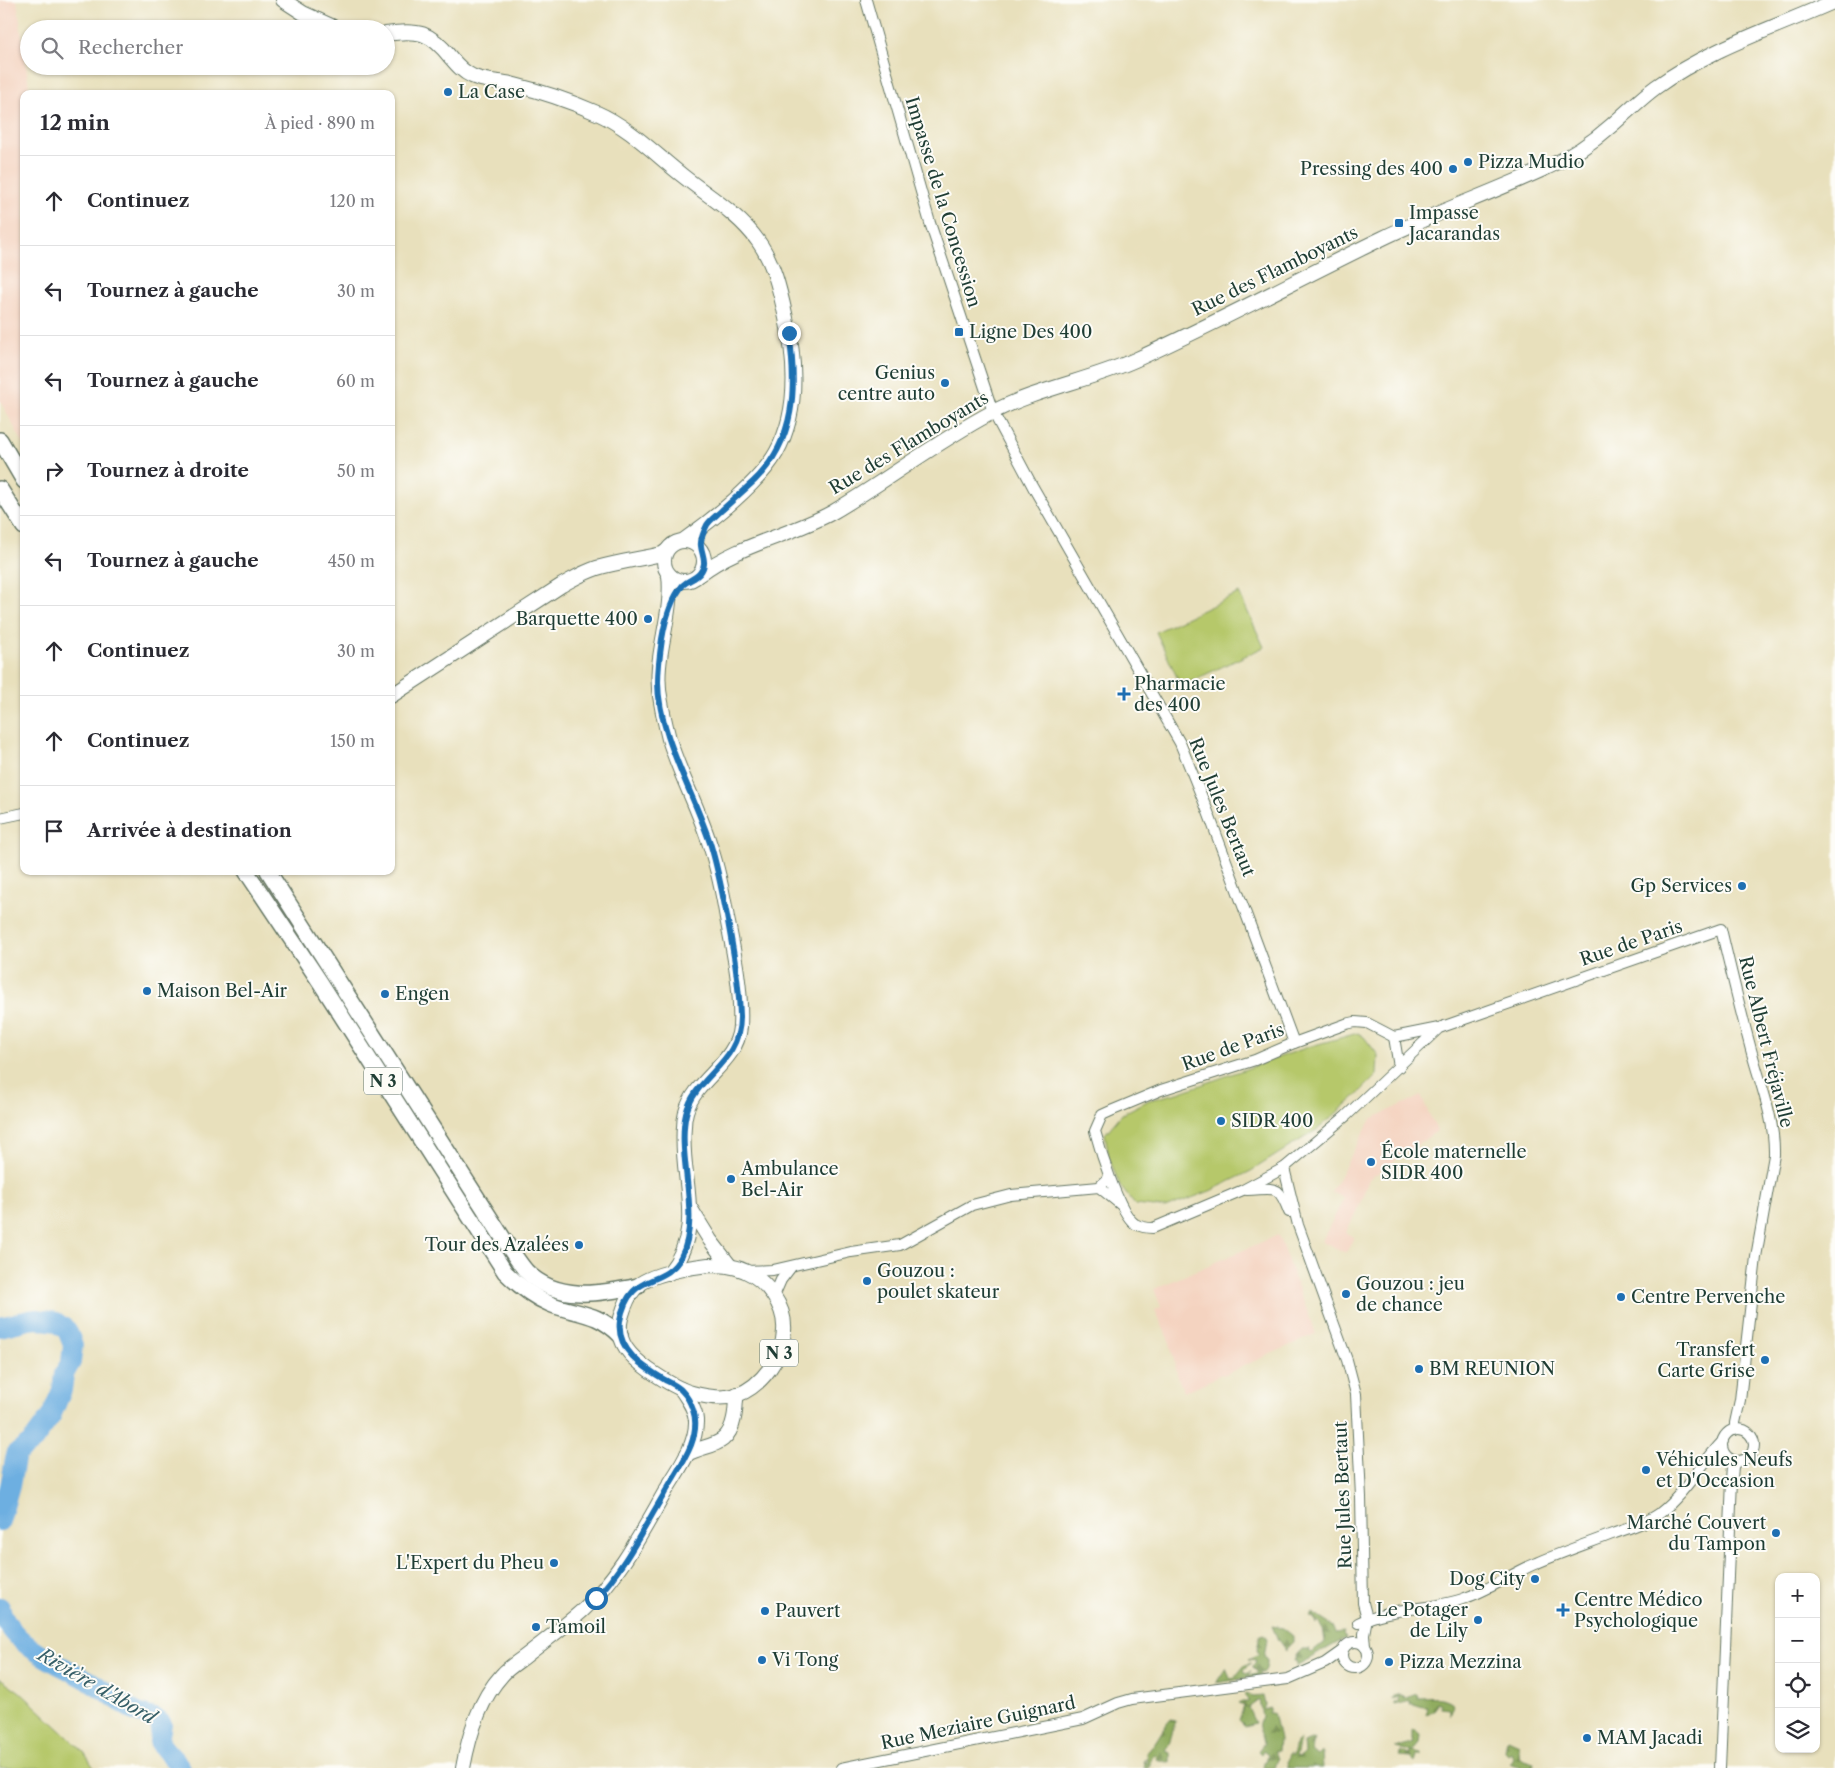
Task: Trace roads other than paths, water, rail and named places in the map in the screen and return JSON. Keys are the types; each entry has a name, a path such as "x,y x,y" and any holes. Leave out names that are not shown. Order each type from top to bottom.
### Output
{"highway":[{"path":"0,440 20,474"},
{"path":"0,489 20,521"},
{"name":"N 3","path":"249,875 320,982 506,1272 533,1295 550,1304 591,1315 606,1323 620,1335"},
{"name":"N 3","path":"271,875 510,1249 526,1271 538,1280 566,1292 593,1294 638,1286"},
{"path":"313,941 332,950"},
{"path":"393,1046 397,1057 398,1074"}],"main road":[{"path":"283,0 303,14 317,20"},
{"name":"Rue des Flamboyants","path":"700,574 723,557 796,530 831,512 993,412 1039,393 1122,366 1258,302 1402,229 1552,166 1610,127 1656,87 1674,76 1740,40 1835,1"},
{"path":"395,32 422,32 441,44 459,68 472,76 509,83 598,113 628,133 741,222 764,249 776,280 789,333 794,366 794,384 789,416 781,443 769,464 707,524 684,540 673,543 662,554 626,560 595,569 562,586 395,693"},
{"path":"626,560 652,562 677,580 692,580 700,574 704,564 701,540 707,524"},
{"path":"684,540 694,543 702,552"},
{"path":"665,552 664,565 670,587 659,665 658,684 660,700 669,739 710,844 719,876 733,948 740,1017 740,1030 736,1042 729,1054 698,1091 686,1111 684,1129 689,1206 686,1244 681,1257 670,1273"},
{"name":"Rue des Flamboyants","path":"702,552 723,557"},
{"path":"667,617 674,600 687,581"},
{"path":"689,1206 710,1240 730,1266"},
{"name":"N 3","path":"620,1335 624,1347 640,1363 681,1389 709,1396 738,1394 762,1378 782,1347 783,1321 774,1296 746,1271 730,1266 708,1265 653,1278 638,1286"},
{"path":"620,1335 620,1320 625,1306 630,1295 638,1286"},
{"name":"N 3","path":"463,1768 476,1716 488,1694 503,1674 581,1612 605,1588 629,1554 687,1454 694,1433 696,1419 693,1409 681,1389"},
{"path":"687,1454 719,1443 728,1434 734,1418 735,1401 738,1394"}],"street":[{"name":"Impasse de la Concession","path":"866,0 930,223 993,412"},
{"name":"Rue Jules Bertaut","path":"993,412 1033,487 1180,743 1208,812 1294,1043"},
{"path":"0,818 20,814"},
{"name":"Rue de Paris","path":"1439,1028 1346,1116 1284,1168 1244,1190 1153,1228 1145,1228 1133,1223 1108,1178 1094,1131 1102,1115 1161,1090 1255,1060 1294,1043 1355,1022 1367,1023 1394,1037 1439,1028 1721,929"},
{"name":"Rue Albert Fréjaville","path":"1721,929 1774,1139 1774,1155 1756,1258 1740,1400 1742,1409 1738,1430"},
{"path":"1394,1037 1399,1067"},
{"name":"Rue Jules Bertaut","path":"1284,1168 1298,1225 1356,1394 1361,1497 1362,1621 1365,1647"},
{"path":"746,1271 773,1270 851,1252 900,1245 972,1205 1011,1195 1099,1187 1108,1178"},
{"name":"Rue de Paris","path":"1099,1187 1123,1206"},
{"name":"Rue Jules Bertaut","path":"1244,1190 1275,1189 1282,1193 1345,1360"},
{"path":"774,1296 781,1280 791,1266"},
{"path":"1350,1642 1358,1642 1365,1647 1368,1655 1362,1666 1349,1667 1342,1656 1347,1644 1362,1621 1395,1611 1435,1606 1466,1598 1536,1563 1658,1515 1678,1496 1708,1457 1730,1432 1738,1430 1750,1434 1754,1445 1751,1455 1742,1461 1729,1457 1708,1457"},
{"path":"1720,1768 1733,1466 1723,1441"},
{"name":"Rue Meziaire Guignard","path":"841,1768 1082,1720 1118,1703 1132,1699 1288,1679 1342,1656"}],"waterway":[{"name":"Rivière d'Abord","path":"0,1327 37,1319 56,1322 67,1330 73,1345 71,1362 64,1374 62,1390 51,1416 32,1442 16,1454 10,1486 0,1521"},
{"name":"Rivière d'Abord","path":"0,1607 5,1621 14,1633 37,1652 90,1681 134,1711 159,1721 162,1724 159,1741 181,1768"}],"place":[{"name":"La Case","path":"448,92"},
{"name":"Pizza Mudio","path":"1468,162"},
{"name":"Pressing des 400","path":"1453,169"},
{"name":"Impasse Jacarandas","path":"1399,223"},
{"name":"Ligne Des 400","path":"959,332"},
{"name":"Genius centre auto","path":"945,383"},
{"name":"Barquette 400","path":"648,619"},
{"name":"Pharmacie des 400","path":"1124,694"},
{"name":"Gp Services","path":"1742,886"},
{"name":"Maison Bel-Air","path":"147,991"},
{"name":"Engen","path":"385,994"},
{"name":"SIDR 400","path":"1221,1121"},
{"name":"École maternelle SIDR 400","path":"1371,1162"},
{"name":"Ambulance Bel-Air","path":"731,1179"},
{"name":"Tour des Azalées","path":"579,1245"},
{"name":"Gouzou : poulet skateur","path":"867,1281"},
{"name":"Gouzou : jeu de chance","path":"1346,1294"},
{"name":"Centre Pervenche","path":"1621,1297"},
{"name":"Transfert Carte Grise","path":"1765,1360"},
{"name":"BM REUNION","path":"1419,1369"},
{"name":"Véhicules Neufs et D'Occasion","path":"1646,1470"},
{"name":"Marché Couvert du Tampon","path":"1776,1533"},
{"name":"L'Expert du Pheu","path":"554,1563"},
{"name":"Dog City","path":"1535,1579"},
{"name":"Centre Médico Psychologique","path":"1563,1610"},
{"name":"Pauvert","path":"765,1611"},
{"name":"Le Potager de Lily","path":"1478,1620"},
{"name":"Tamoil","path":"536,1627"},
{"name":"Vi Tong","path":"762,1660"},
{"name":"Pizza Mezzina","path":"1389,1662"},
{"name":"MAM Jacadi","path":"1587,1738"}]}
